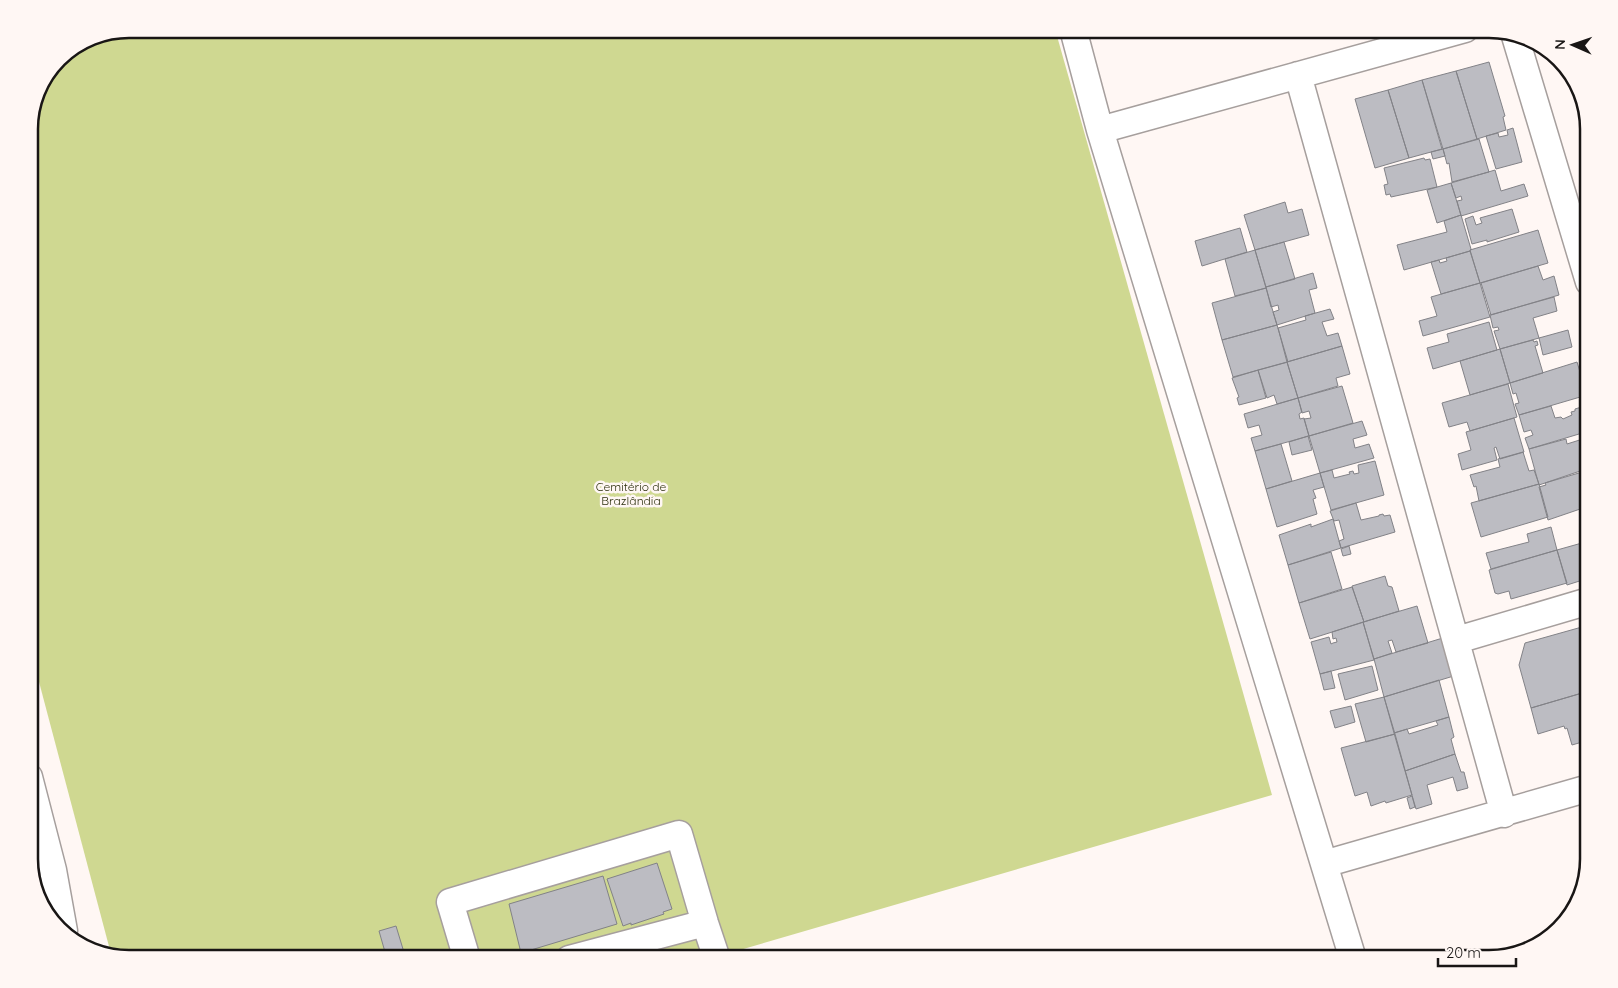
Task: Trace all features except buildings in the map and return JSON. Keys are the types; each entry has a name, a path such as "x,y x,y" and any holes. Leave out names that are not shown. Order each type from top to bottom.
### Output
{"street":[{"path":"1075,38 1100,130 1350,950"},
{"path":"1100,130 1432,38"},
{"path":"1517,42 1580,252"},
{"path":"1298,75 1504,814"},
{"path":"1457,640 1580,605"},
{"path":"1324,864 1580,791"},
{"path":"38,812 53,870 62,921"},
{"path":"464,950 450,902 679,834 714,950"},
{"path":"604,950 705,923"}],"green space":[{"name":"Cemitério de Brazlândia","path":"117,38 1058,38 1272,795 740,950 117,950 109,948 38,678 38,117 44,94 56,73 64,64 88,47 99,42"}]}
